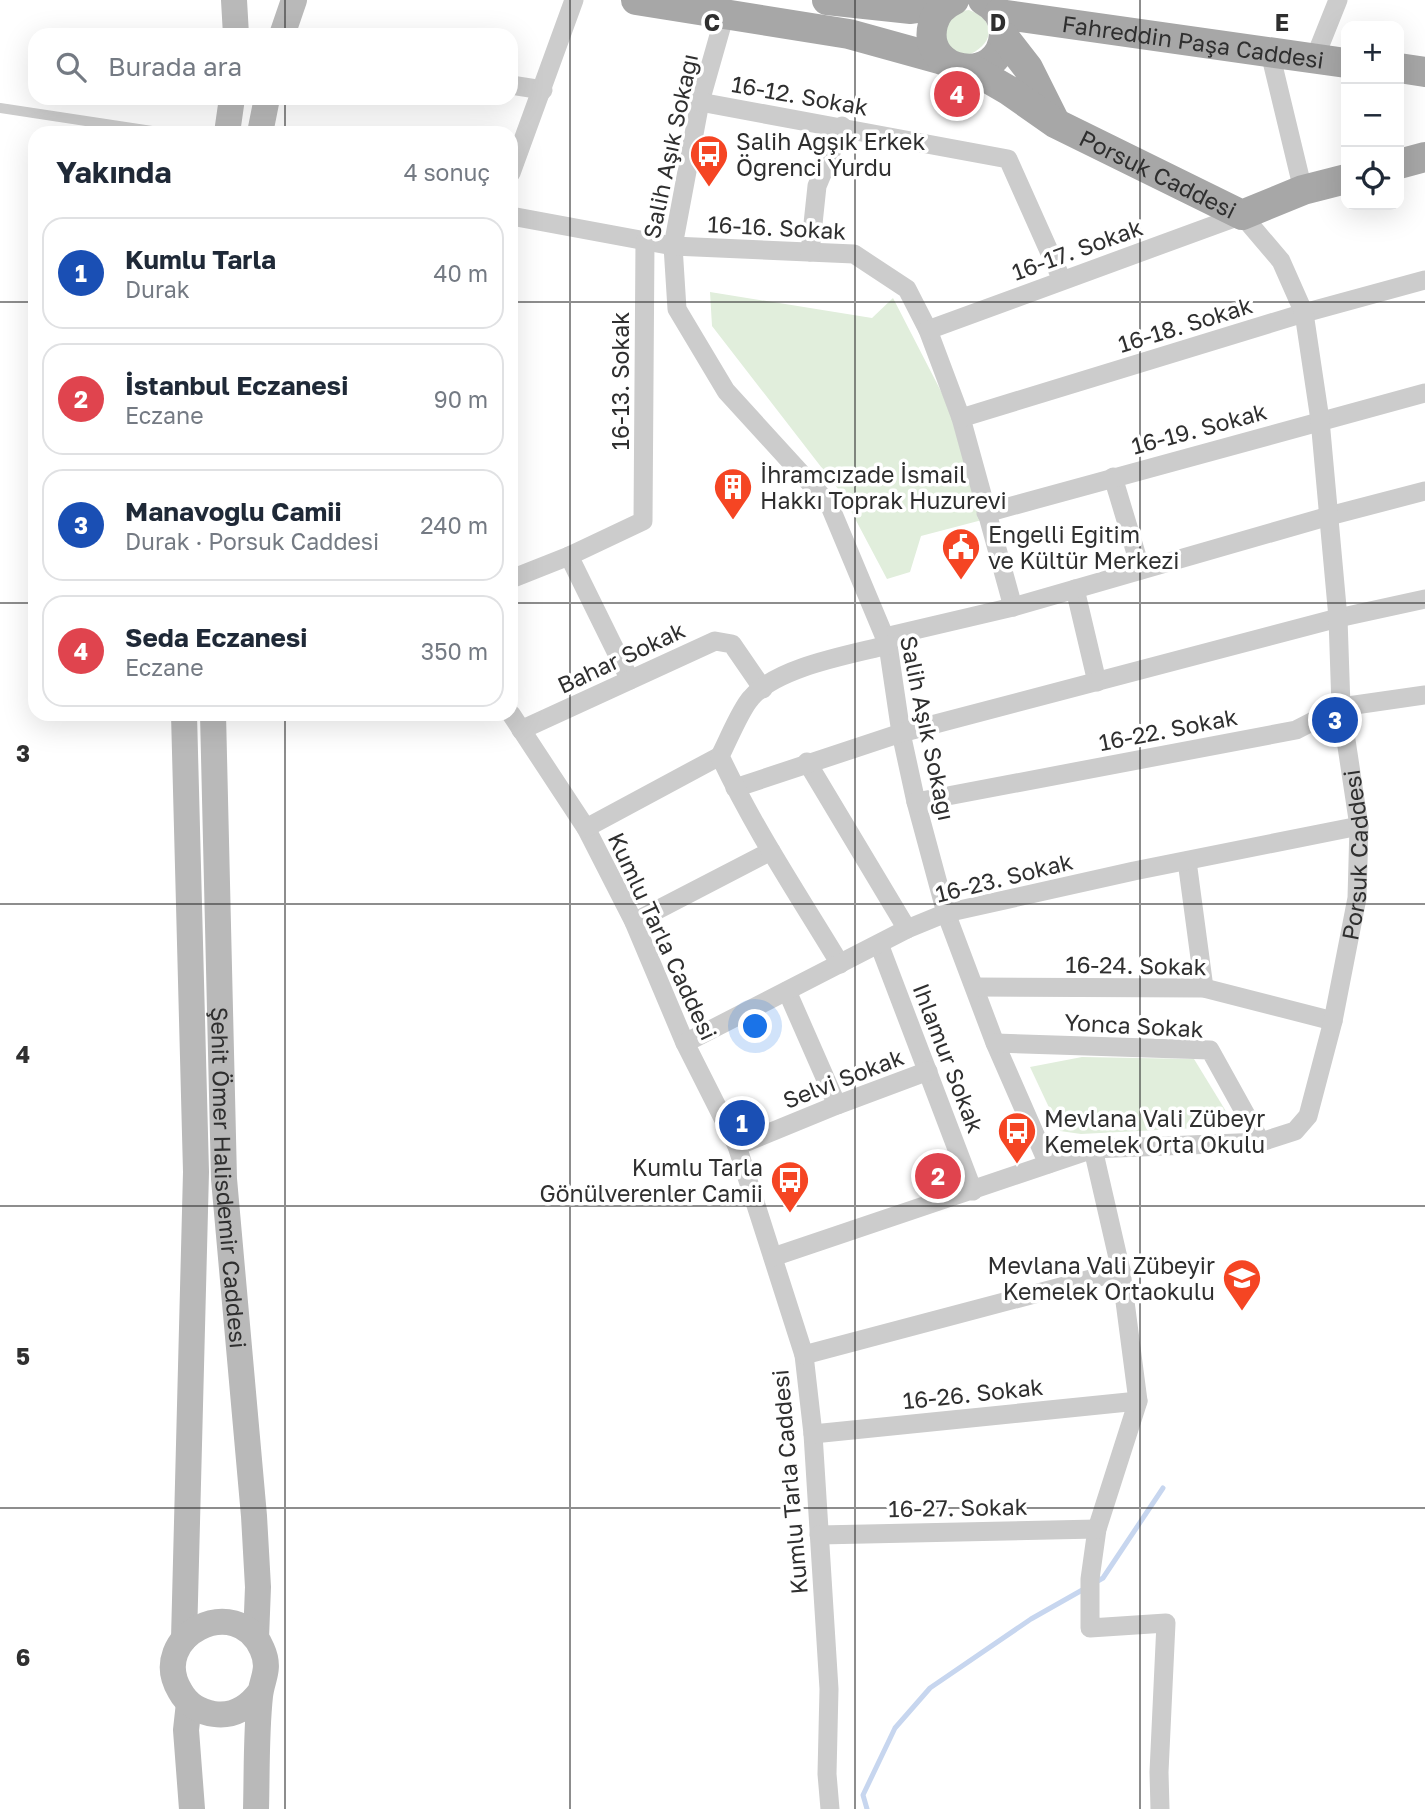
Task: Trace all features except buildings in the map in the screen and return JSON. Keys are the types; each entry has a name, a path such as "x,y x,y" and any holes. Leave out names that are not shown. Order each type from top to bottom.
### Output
{"main road":[{"path":"234,0 236,28"},
{"path":"284,28 294,0"},
{"name":"Porsuk Caddesi","path":"636,0 849,34 972,69 1055,123 1242,215"},
{"path":"827,0 911,9 951,1"},
{"path":"943,60 935,48 932,35 936,15 951,1"},
{"path":"972,69 988,64 999,52 995,12"},
{"name":"Porsuk Caddesi","path":"995,12 1028,68 1055,123"},
{"name":"Fahreddin Paşa Caddesi","path":"995,12 1341,63"},
{"path":"1404,69 1425,72"},
{"path":"228,126 231,105"},
{"path":"261,126 266,105"},
{"path":"1404,163 1425,157"},
{"path":"1242,215 1303,190 1341,179"},
{"name":"Şehit Ömer Halisdemir Caddesi","path":"184,721 196,1171 184,1639"},
{"name":"Şehit Ömer Halisdemir Caddesi","path":"213,721 225,1179 254,1516 258,1587 256,1639"},
{"path":"219,1622 240,1626 256,1639 263,1650 267,1666 265,1682 249,1705 232,1713 213,1714 189,1703 178,1689 174,1673 175,1657 184,1639 198,1627 219,1622"},
{"path":"256,1809 260,1692"},
{"path":"189,1703 186,1730 191,1809"}],"street":[{"path":"518,155 574,0"},
{"path":"1314,60 1338,0"},
{"name":"Salih Aşık Sokağı","path":"725,14 700,102 673,246 677,309 726,391 829,503 886,641 901,733 916,802 946,913 995,1043 1048,1164"},
{"path":"1270,53 1303,190"},
{"path":"518,86 543,90"},
{"name":"16-12. Sokak","path":"700,102 1008,159 1062,280"},
{"path":"810,252 817,186 842,127"},
{"name":"16-17. Sokak","path":"928,330 1242,215"},
{"name":"Porsuk Caddesi","path":"773,1256 1093,1149 1261,1142 1295,1131 1308,1116 1333,1021 1357,898 1359,826 1341,706 1338,618 1320,420 1304,313 1281,261 1242,215"},
{"name":"16-16. Sokak","path":"518,217 673,246 854,254 907,289 928,330 961,418 1013,607"},
{"name":"16-13. Sokak","path":"569,556 643,521 645,241"},
{"name":"16-18. Sokak","path":"961,418 1304,313 1425,280"},
{"name":"16-19. Sokak","path":"986,513 1425,393"},
{"path":"1113,477 1141,570"},
{"path":"586,828 720,756 751,698 776,679 812,664 1425,491"},
{"path":"518,576 569,556 630,680"},
{"path":"1075,589 1097,682"},
{"path":"735,788 901,733 1338,618 1425,599"},
{"name":"Bahar Sokak","path":"516,722 630,680 715,641 732,644 763,689"},
{"name":"16-22. Sokak","path":"916,802 1296,730 1341,706 1425,695"},
{"name":"Kumlu Tarla Caddesi","path":"516,722 586,828 634,922 685,1043 737,1146 803,1355 813,1434 829,1689 827,1774 830,1809"},
{"path":"720,756 735,788 840,964"},
{"path":"807,762 907,929"},
{"name":"16-23. Sokak","path":"685,1043 907,929 946,913 1359,826"},
{"path":"634,922 771,850"},
{"path":"1187,861 1204,988"},
{"name":"Ihlamur Sokak","path":"879,944 973,1191"},
{"name":"16-24. Sokak","path":"976,987 1204,988 1333,1021"},
{"path":"787,991 837,1105"},
{"name":"Yonca Sokak","path":"995,1043 1210,1050 1261,1142"},
{"name":"Selvi Sokak","path":"737,1146 928,1071"},
{"path":"1093,1149 1121,1271 1138,1401 1097,1529 1090,1579 1090,1628 1166,1623 1159,1772 1160,1809"},
{"path":"803,1355 1121,1271"},
{"name":"16-26. Sokak","path":"813,1434 1138,1401"},
{"name":"16-27. Sokak","path":"819,1535 1097,1529"}],"lane":[{"path":"0,108 119,126"}],"green space":[{"path":"969,10 985,21 989,34 982,47 965,56 946,46 944,25 961,11"},
{"path":"710,292 872,318 893,298 947,403 982,520 921,536 910,572 887,579 842,494 712,326"},
{"path":"1082,1057 1194,1059 1235,1126 1081,1134 1060,1131 1030,1067"}],"waterway":[{"path":"1096,1582 1103,1578 1163,1488"},
{"path":"867,1809 863,1795 895,1728 930,1688 1031,1619 1084,1589"}],"place":[{"name":"Seda Eczanesi","path":"957,94"},
{"name":"Salih Ağşık Erkek Öğrenci Yurdu","path":"709,188"},
{"name":"İhramcızade İsmail Hakkı Toprak Huzurevi","path":"733,521"},
{"name":"Engelli Eğitim ve Kültür Merkezi","path":"961,581"},
{"name":"Manavoğlu Camii","path":"1335,720"},
{"name":"Kumlu Tarla","path":"742,1123"},
{"name":"Mevlana Vali Zübeyr Kemelek Orta Okulu","path":"1017,1165"},
{"name":"İstanbul Eczanesi","path":"938,1176"},
{"name":"Kumlu Tarla Gönülverenler Camii","path":"790,1214"},
{"name":"Mevlana Vali Zübeyir Kemelek Ortaokulu","path":"1242,1312"}]}
